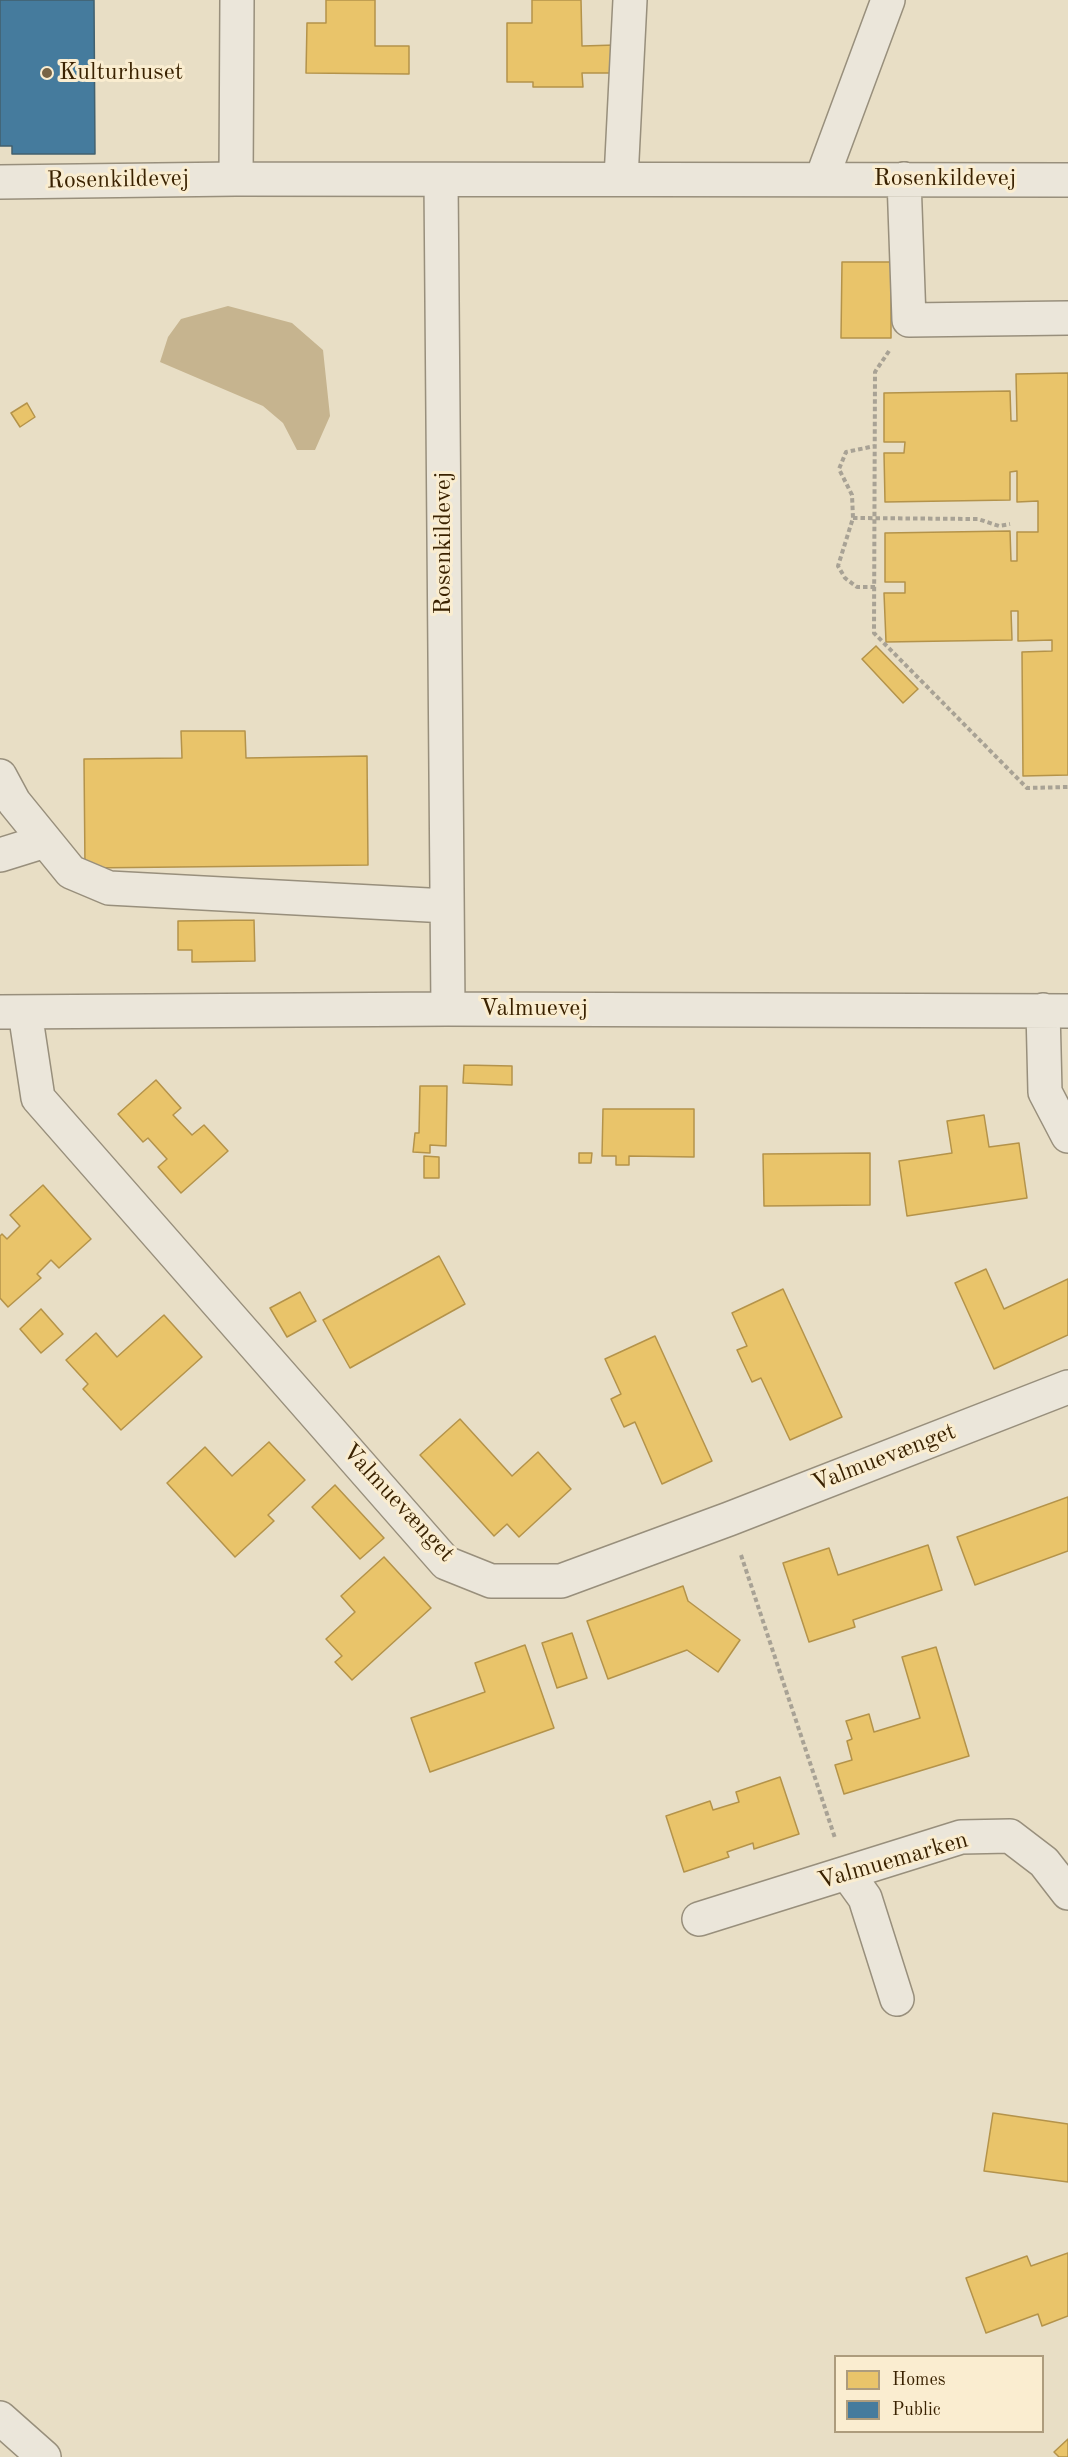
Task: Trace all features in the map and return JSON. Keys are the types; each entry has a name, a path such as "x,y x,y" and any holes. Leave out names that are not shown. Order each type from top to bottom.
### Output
{"street":[{"path":"236,179 237,0"},
{"path":"621,179 630,0"},
{"path":"822,178 888,0"},
{"name":"Rosenkildevej","path":"0,182 236,179 1068,180"},
{"path":"904,179 909,320 1068,318"},
{"name":"Rosenkildevej","path":"441,180 448,1009"},
{"path":"0,776 14,802 71,872 109,888 447,906"},
{"path":"0,855 45,841"},
{"name":"Valmuevej","path":"12,1012 448,1009 1056,1010"},
{"path":"1056,1010 1045,1092 1068,1136"},
{"name":"Valmuevænget","path":"12,1012 38,1098 446,1563 490,1581 561,1581 729,1519 1068,1387"},
{"name":"Valmuemarken","path":"699,1919 961,1837 1010,1836 1044,1862 1068,1893"},
{"path":"847,1873 865,1898 897,1999"},
{"path":"0,2418 44,2457"}],"path":[{"path":"909,320 875,372 874,633 1027,788 1068,787"},
{"path":"875,446 846,452 839,469 852,495 853,518 838,566 845,578 856,587 875,587"},
{"path":"853,518 978,519 999,526 1010,524"},
{"path":"729,1519 847,1873"}],"shaded area":[{"path":"228,306 292,323 323,350 330,416 315,450 297,450 283,423 263,406 160,362 168,337 181,319"}],"building: Homes":[{"path":"326,0 375,0 375,46 409,46 409,74 306,73 307,23 326,23"},
{"path":"532,0 581,0 582,46 616,45 616,73 582,73 583,87 533,87 533,82 507,82 507,23 532,23"},
{"path":"842,262 891,262 891,338 841,338"},
{"path":"1068,373 1068,775 1023,776 1022,652 1052,651 1052,640 1018,641 1018,611 1011,611 1012,640 886,642 884,593 905,593 905,582 885,582 885,533 1010,531 1011,561 1017,561 1017,532 1038,532 1038,501 1017,502 1017,471 1010,472 1010,500 885,502 884,453 904,453 905,442 884,442 884,393 1010,391 1011,421 1017,421 1016,374"},
{"path":"27,403 35,417 20,427 11,413"},
{"path":"876,646 918,689 903,703 862,659"},
{"path":"181,731 245,731 246,758 367,756 368,865 85,868 84,759 182,758"},
{"path":"254,920 255,961 192,962 192,950 178,950 178,921"},
{"path":"464,1065 512,1066 512,1085 463,1083"},
{"path":"156,1080 181,1108 173,1115 192,1135 204,1125 228,1151 181,1193 158,1167 167,1159 148,1138 143,1142 118,1114"},
{"path":"420,1086 447,1086 446,1146 430,1145 430,1153 413,1152 415,1133 419,1133"},
{"path":"603,1109 694,1109 694,1157 629,1156 629,1165 616,1165 616,1156 602,1156"},
{"path":"984,1115 989,1147 1019,1143 1027,1198 907,1216 899,1161 952,1153 947,1121"},
{"path":"579,1153 592,1153 591,1163 579,1163"},
{"path":"870,1153 870,1205 764,1206 763,1154"},
{"path":"424,1156 439,1157 439,1178 424,1178"},
{"path":"43,1185 91,1239 59,1268 51,1260 37,1274 41,1278 8,1307 0,1298 0,1236 2,1234 7,1239 20,1226 10,1215"},
{"path":"439,1256 465,1304 350,1368 323,1320"},
{"path":"986,1269 1004,1309 1068,1279 1068,1335 994,1369 955,1283"},
{"path":"783,1289 842,1417 790,1440 761,1378 752,1382 737,1350 747,1346 732,1313"},
{"path":"300,1292 316,1321 287,1337 270,1308"},
{"path":"41,1309 63,1334 41,1353 20,1329"},
{"path":"164,1315 202,1357 121,1430 83,1389 88,1384 66,1360 96,1333 117,1357"},
{"path":"655,1336 712,1461 662,1484 635,1422 624,1427 611,1399 621,1394 605,1359"},
{"path":"460,1419 512,1476 538,1452 571,1489 519,1537 507,1524 494,1536 420,1455"},
{"path":"269,1442 305,1480 268,1515 274,1521 235,1557 167,1483 205,1447 232,1476"},
{"path":"335,1485 384,1538 360,1559 312,1507"},
{"path":"1068,1497 1068,1551 975,1585 957,1537"},
{"path":"928,1545 942,1590 853,1620 855,1627 809,1642 783,1563 829,1548 838,1575"},
{"path":"384,1557 431,1608 352,1680 335,1662 342,1656 326,1639 355,1612 341,1596"},
{"path":"683,1586 688,1601 740,1640 718,1672 687,1650 608,1679 587,1621"},
{"path":"572,1633 587,1678 557,1688 542,1643"},
{"path":"525,1645 554,1728 430,1772 411,1718 485,1692 475,1663"},
{"path":"936,1647 969,1756 844,1794 835,1765 852,1760 847,1741 852,1739 846,1721 869,1714 874,1732 920,1718 902,1657"},
{"path":"780,1777 799,1834 754,1849 753,1843 727,1852 729,1857 684,1872 666,1816 710,1801 713,1810 739,1802 736,1792"},
{"path":"993,2113 1068,2124 1068,2182 984,2171"},
{"path":"1068,2253 1068,2316 1042,2326 1038,2314 986,2333 966,2278 1027,2256 1031,2266"},
{"path":"1068,2439 1068,2457 1059,2457 1054,2452"}],"building: Public":[{"name":"Kulturhuset","path":"0,0 94,0 95,154 12,154 12,146 0,146"}],"place":[{"name":"Kulturhuset","path":"47,73"}]}
